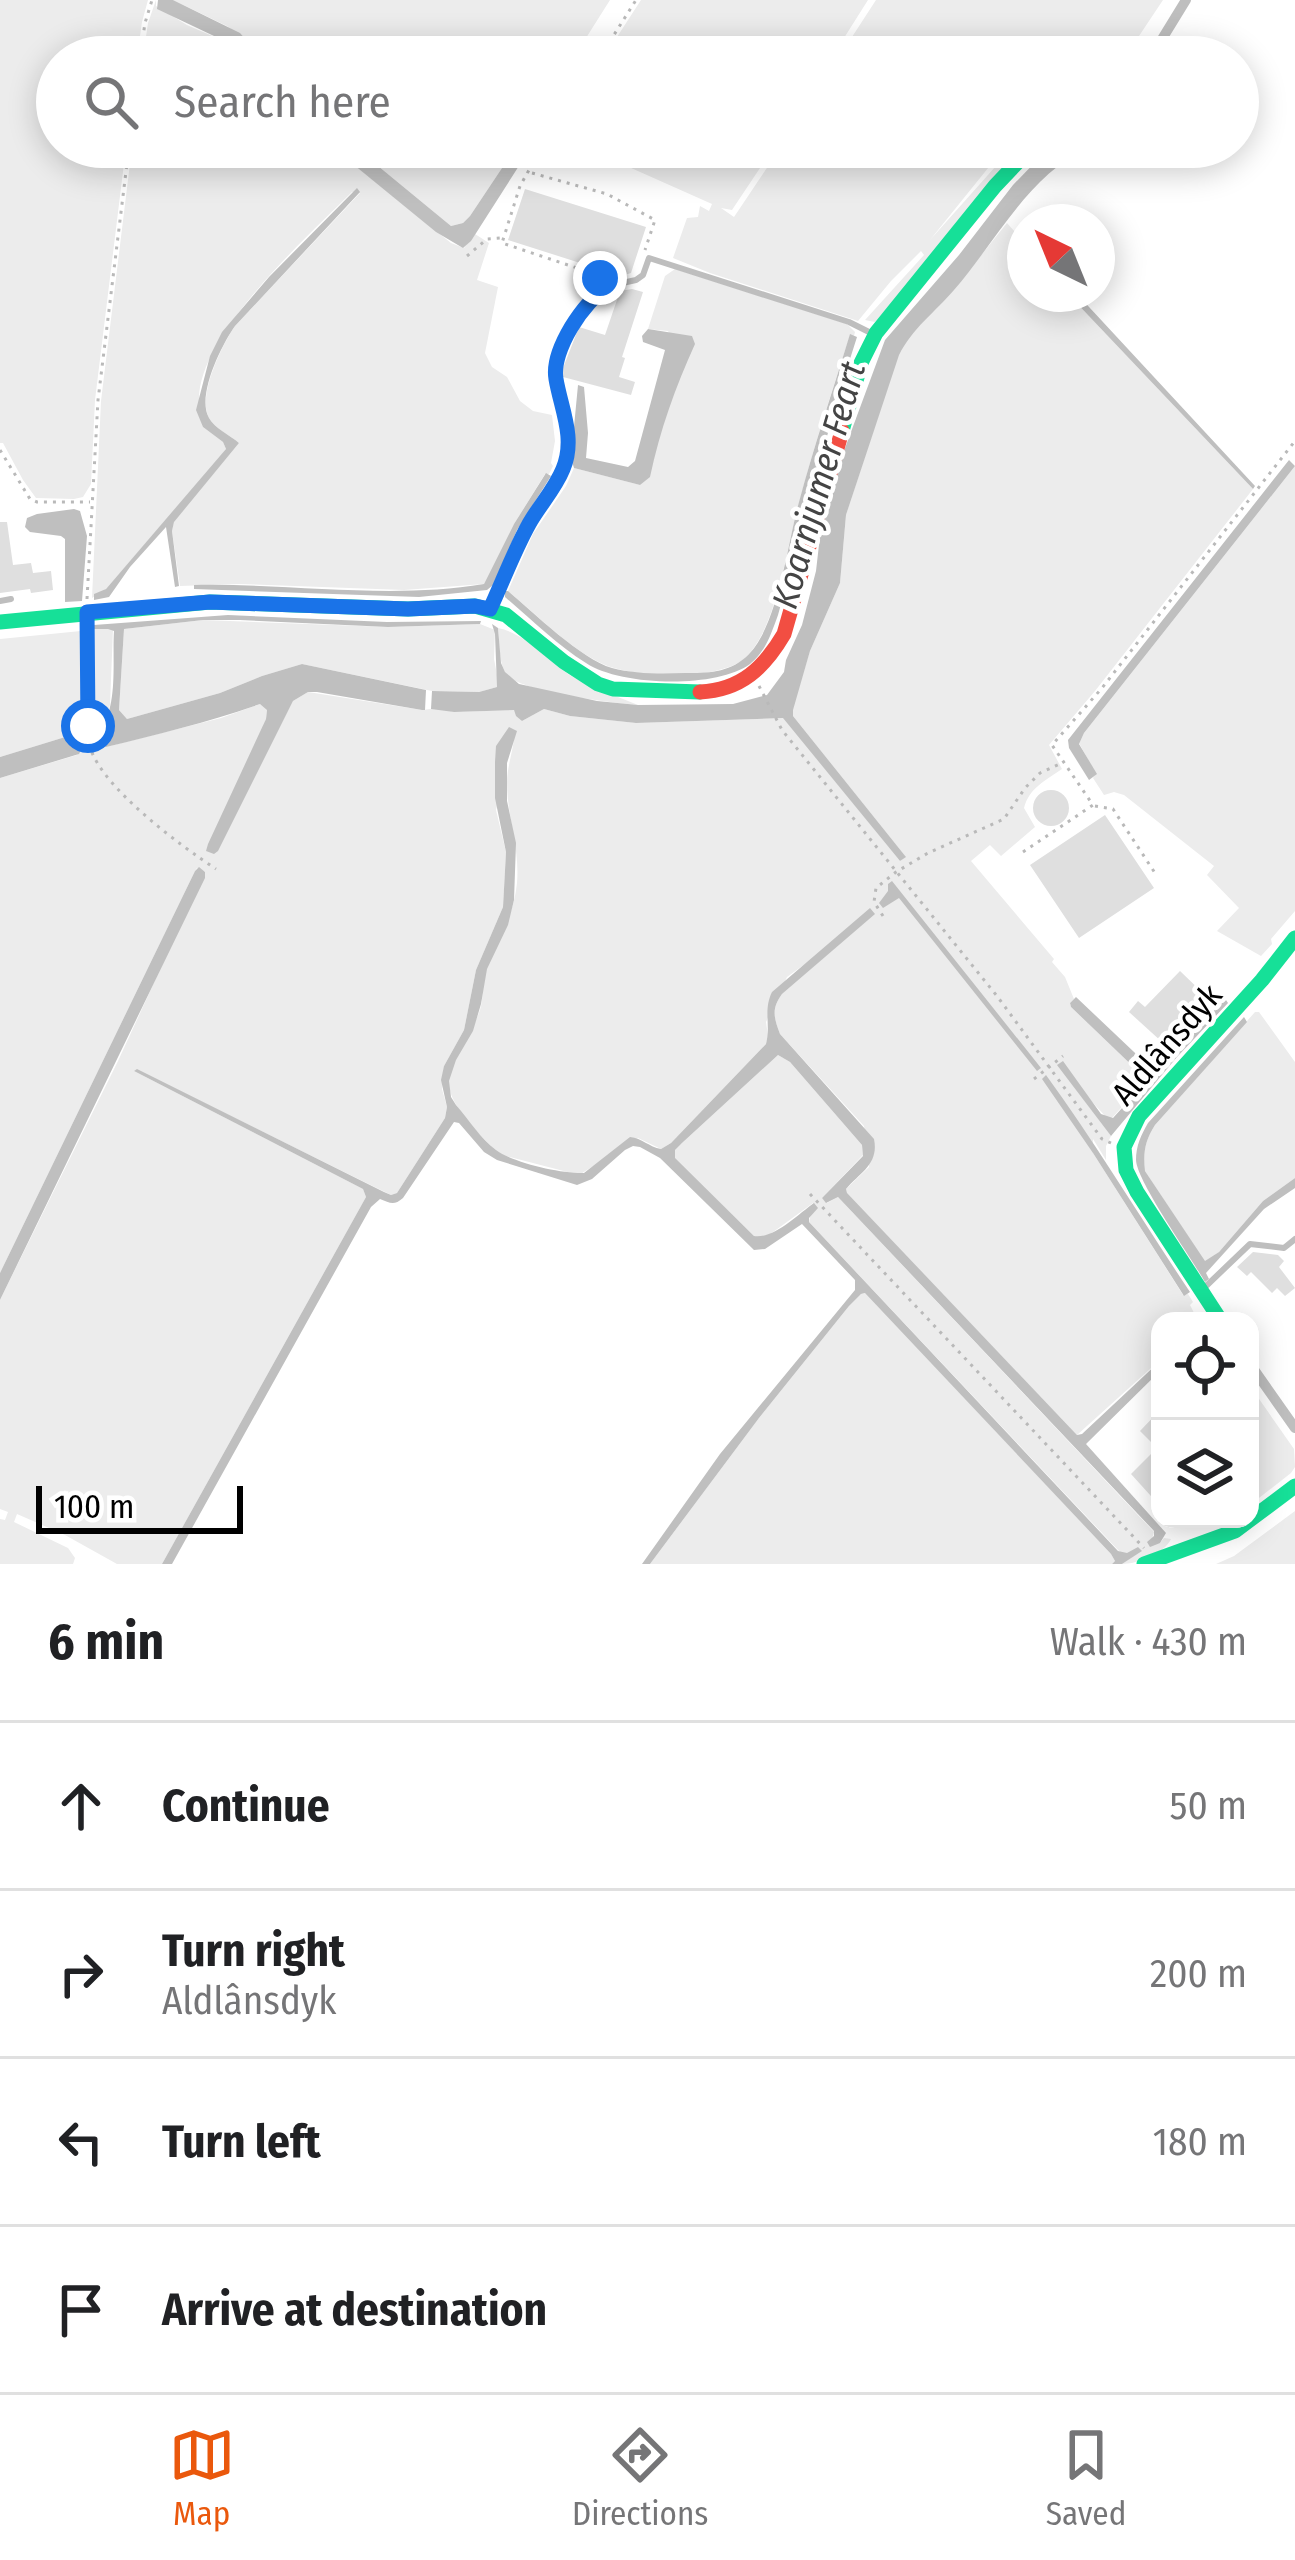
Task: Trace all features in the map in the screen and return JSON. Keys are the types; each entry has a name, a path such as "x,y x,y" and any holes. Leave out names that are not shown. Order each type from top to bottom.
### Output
{"street":[{"path":"1164,36 1186,0"},
{"path":"0,622 210,602 408,609 475,606 512,620 585,677 613,689 704,693 746,680 770,658 784,634 861,362 880,323 1012,168"},
{"name":"Aldlânsdyk","path":"1215,1312 1131,1182 1124,1147 1139,1116 1295,938"},
{"path":"1259,1377 1295,1428"},
{"path":"1148,1561 1237,1531 1295,1486"}],"lane":[{"path":"490,609 529,524 566,459 566,415 556,366 576,315 597,293 636,280 649,258 849,322 874,335"},
{"path":"0,601 11,599"},
{"path":"1201,1291 1250,1244 1285,1248 1295,1239"}],"path":[{"path":"143,36 152,0"},
{"path":"613,36 636,0"},
{"path":"126,168 98,400 87,612 88,726 94,758 137,807 216,869"},
{"path":"532,168 520,186 502,243 590,272 608,287"},
{"path":"530,172 607,194 655,220 645,253 649,258"},
{"path":"466,256 487,239 503,238"},
{"path":"1155,873 1113,809 1093,805 1052,745 1295,441"},
{"path":"0,450 31,499 92,502"},
{"path":"763,694 776,720 1050,1066 1102,1139 1124,1147"},
{"path":"883,916 873,895 876,888 928,853 1004,819 1040,773 1064,762"},
{"path":"1024,852 1093,805"},
{"path":"1034,1079 1063,1056"},
{"path":"810,1194 1148,1561"}],"shaded area":[{"path":"0,0 148,0 140,36 36,36 36,168 123,168 95,400 91,484 83,497 36,498 0,443"},
{"path":"156,0 156,6 212,36 146,36"},
{"path":"158,0 173,0 243,36 214,36 157,9"},
{"path":"173,0 610,0 587,36 241,36"},
{"path":"641,0 868,0 845,36 618,36"},
{"path":"876,0 1163,0 1139,36 853,36"},
{"path":"129,168 358,168 451,243 464,248 475,234 489,243 477,280 498,287 485,353 492,367 507,377 520,401 533,411 552,415 553,466 514,524 484,584 404,590 180,586 174,521 239,443 215,425 206,409 218,358 235,326 360,193 352,192 284,260 236,317 204,373 199,402 203,427 226,449 106,589 92,598 101,401"},
{"path":"358,168 381,168 451,226 470,216 502,168 518,168 463,248"},
{"path":"381,168 502,168 470,216 451,226"},
{"path":"631,168 760,168 732,210 721,208 734,217 767,168 988,168 930,240 994,168 1008,168 875,322 865,320 924,255 921,251 858,321 673,258 687,218 698,217 700,206 709,211 712,204"},
{"path":"1029,168 1056,168 1020,204 1007,204 1007,220 899,355 846,515 840,583 810,651 793,710 793,716 906,857 900,861 783,718 636,723 544,709 522,721 514,710 431,709 432,691 479,692 497,687 492,624 498,628 505,672 519,684 638,705 733,704 767,695 784,672 802,625 831,486 885,340"},
{"path":"357,188 360,192 235,326 218,357 206,408 215,425 239,443 174,522 179,586 175,587 166,527 109,597 94,600 94,594 106,589 226,449 203,427 196,410 210,356 222,332"},
{"path":"1007,223 1007,312 1085,312 1253,489 1049,745 1062,769 1026,801 1024,808 1035,827 1001,856 990,845 971,861 1054,959 1074,999 1071,1007 1144,1077 1112,1118 1107,1118 1058,1065 1111,1136 1106,1160 1093,1139 1093,1153 1183,1295 1188,1294 1194,1312 1151,1312 1151,1368 1077,1435 847,1194 846,1189 869,1167 864,1126 780,1034 775,1009 782,994 874,914 787,977 766,1022 766,1044 671,1143 661,1149 638,1138 579,1175 502,1155 495,1149 460,1111 449,1082 478,1015 484,974 515,895 517,857 507,782 514,729 496,810 506,852 503,907 476,970 464,1030 444,1066 445,1118 397,1193 391,1195 134,1071 363,1189 366,1197 162,1564 117,1564 17,1514 14,1522 68,1548 75,1558 73,1564 0,1564 0,1519 5,1520 8,1512 0,1509 0,1300 205,872 195,871 0,1273 0,778 81,750 75,734 0,757 0,639 81,628 113,629 110,705 103,727 106,747 265,706 266,719 214,854 293,701 308,692 422,710 514,710 522,721 544,709 636,723 784,718 900,861 905,856 792,710 810,651 840,583 846,515 898,355"},
{"path":"675,269 847,324 855,332 850,335 817,440 780,585 756,645 733,665 676,675 617,669 591,658 508,591 533,534 574,468 640,485 685,364 668,331 648,329 665,276"},
{"path":"1085,312 1094,312 1253,489"},
{"path":"648,329 692,336 695,344 669,409 650,477 640,485 574,468 578,385 584,387 586,458 628,467 635,461 665,350 643,342"},
{"path":"850,334 857,337 778,615 764,648 750,664 692,681 644,680 601,671 554,640 505,597 508,591 572,645 612,668 701,673 725,669 746,657 774,607 805,481"},
{"path":"1289,460 1295,466 1084,733 1079,744 1097,774 1089,780 1068,740"},
{"path":"1295,466 1295,911 1261,956 1217,931 1239,908 1207,875 1214,866 1124,795 1104,795 1079,743"},
{"path":"546,473 551,476 487,590 419,597 194,589 194,585 230,585 412,591 484,584"},
{"path":"80,511 87,536 82,601 65,602 65,539 25,527 27,518 37,514"},
{"path":"228,615 481,621 388,627 203,620 124,629 119,710 127,719 302,664 426,690 425,710 317,692 293,701 214,854 206,851 208,844 267,710 260,704 101,745 98,732 112,698 114,631 94,629 94,625"},
{"path":"203,620 388,627 480,624 495,630 499,685 479,692 432,691 302,664 127,719 119,710 124,629"},
{"path":"498,628 518,636 581,681 638,705 568,696 516,681 502,665"},
{"path":"509,727 517,731 507,763 507,801 516,843 514,900 487,969 473,1031 449,1081 451,1097 480,1135 514,1159 584,1173 630,1137 661,1149 766,1044 772,992 870,908 875,914 782,994 775,1009 780,1034 874,1139 871,1161 847,1193 1077,1435 1151,1369 1151,1380 1086,1444 1151,1516 1151,1528 838,1197 826,1203 822,1198 863,1156 862,1145 790,1062 778,1055 675,1150 675,1158 754,1236 777,1230 814,1203 818,1208 809,1222 1118,1551 1127,1553 1138,1547 1142,1551 1122,1564 1112,1564 1111,1554 865,1293 849,1306 759,1418 650,1564 642,1564 720,1454 855,1290 855,1280 802,1224 765,1249 754,1250 660,1158 640,1147 625,1150 592,1179 577,1185 497,1160 454,1122 403,1198 392,1203 380,1199 371,1207 172,1564 162,1564 366,1197 363,1189 134,1071 384,1192 397,1193 445,1118 444,1066 464,1030 476,970 503,907 506,852 495,798 496,746"},
{"path":"75,734 79,754 0,778 0,757"},
{"path":"199,867 205,878 0,1300 0,1273"},
{"path":"892,881 1041,1068 1037,1071 899,898 883,908 879,903"},
{"path":"1076,997 1153,1070 1224,997 1228,1003 1111,1136 1057,1065 1063,1061 1101,1114 1113,1118 1141,1087 1144,1077 1071,1007"},
{"path":"1255,1012 1295,1062 1295,1178 1263,1201 1205,1262 1145,1171 1146,1147 1155,1125"},
{"path":"1244,1017 1247,1022 1155,1125 1145,1152 1145,1171 1205,1261 1219,1252 1263,1201 1295,1178 1295,1188 1264,1209 1206,1273 1209,1279 1205,1282 1145,1185 1137,1150 1148,1123"},
{"path":"778,1055 790,1062 862,1145 863,1155 822,1198 827,1203 838,1197 1154,1532 1152,1539 1160,1543 1171,1539 1163,1549 1122,1564 1141,1551 1119,1551 809,1222 813,1203 760,1238 674,1158 682,1143"},
{"path":"1046,1075 1190,1292 1184,1296 1042,1079"},
{"path":"866,1293 1111,1554 1112,1564 650,1564 759,1418 849,1306"},
{"path":"1259,1399 1294,1449 1291,1473 1259,1498"},
{"path":"1295,1511 1295,1564 1216,1564 1234,1556"},
{"path":"1151,1528 1162,1528 1166,1533 1150,1547 1147,1542"}],"building":[{"path":"525,189 646,227 631,273 621,276 508,240"},
{"path":"620,291 643,292 619,377 635,382 631,395 563,377 579,327 605,335"},
{"path":"0,522 7,522 13,565 31,563 33,573 51,571 53,590 0,593"},
{"path":"1051,790 1064,795 1069,808 1064,821 1051,826 1038,821 1033,808 1038,795"},
{"path":"1105,815 1154,888 1079,938 1030,865"},
{"path":"1180,971 1207,997 1162,1042 1129,1012 1138,1001 1145,1007"},
{"path":"1253,1252 1278,1255 1284,1261 1279,1267 1295,1288 1285,1296 1277,1288 1272,1293 1251,1272 1247,1276 1237,1267"},
{"path":"1151,1419 1151,1442 1140,1431"},
{"path":"1151,1454 1151,1496 1131,1474"}],"traffic: fast":[{"path":"842,431 861,363 876,333 1012,168"},
{"path":"0,622 210,602 408,609 475,606 506,615 598,684 613,689 700,692"},
{"path":"1215,1312 1137,1192 1126,1170 1124,1147 1139,1116 1295,938"},
{"path":"1144,1564 1235,1531 1295,1486"}],"traffic: jam":[{"path":"700,692 728,687 750,675 784,634 842,431"}],"route":[{"path":"88,726 87,612 210,602 490,609 529,524 563,469 566,415 556,366 576,315 608,287 600,278"}],"water label":[{"name":"Koarnjumer Feart","path":"818,485"}]}
